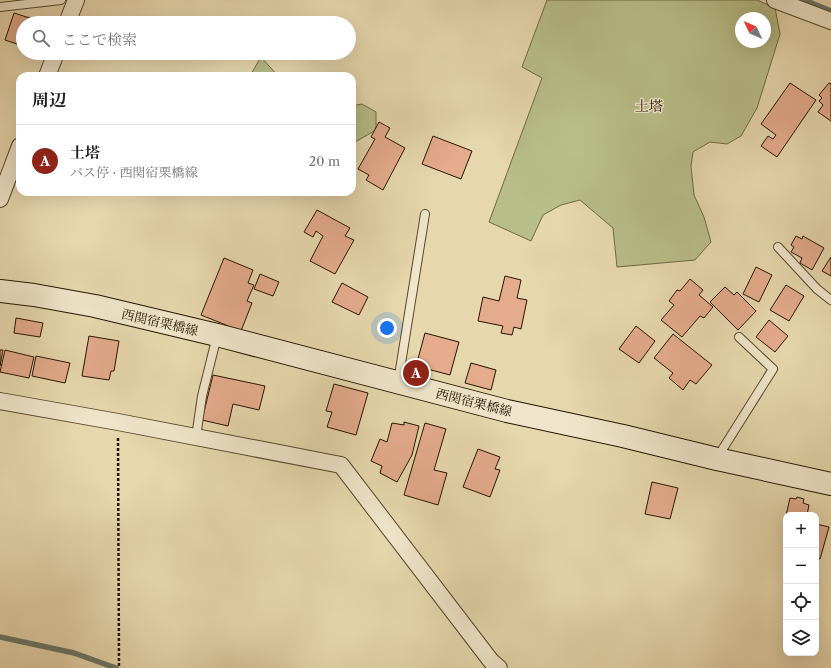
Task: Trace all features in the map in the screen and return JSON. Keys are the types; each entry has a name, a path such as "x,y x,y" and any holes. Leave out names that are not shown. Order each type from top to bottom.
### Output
{"main road":[{"name":"西関宿栗橋線","path":"0,291 34,295 96,306 217,335 507,411 831,484"}],"street":[{"path":"61,0 66,0"},
{"path":"70,16 76,0"},
{"path":"775,0 831,21"},
{"path":"49,72 53,60"},
{"path":"0,199 16,157"},
{"path":"0,401 342,465 491,661 499,668"}],"lane":[{"path":"0,7 61,0"},
{"path":"398,383 425,214"},
{"path":"778,247 817,289 831,300"},
{"path":"196,437 202,396 217,335"},
{"path":"717,459 773,369 739,337"}],"path":[{"path":"118,422 119,668"}],"green space":[{"path":"547,0 757,0 775,8 780,34 757,108 741,136 727,144 710,142 693,152 691,166 694,195 704,217 711,242 695,260 617,267 613,228 580,200 561,205 543,215 531,241 489,222 542,78 522,67"},
{"path":"259,60 264,60 274,72 252,72"},
{"path":"362,104 376,112 376,130 356,141 356,105"}],"building":[{"path":"14,13 24,16 16,16 16,44 5,40"},
{"path":"790,83 816,100 777,157 761,146 768,136 773,139 776,135 761,124"},
{"path":"829,83 831,84 831,121 818,112 823,105 819,101 822,98 819,95"},
{"path":"379,122 390,128 385,137 405,148 383,190 366,180 369,175 358,169 375,139 371,137"},
{"path":"433,136 472,151 461,179 422,164"},
{"path":"317,210 350,228 345,236 354,240 335,274 310,261 323,236 316,231 313,237 304,232"},
{"path":"796,236 802,239 803,236 824,248 812,270 800,263 802,258 791,252 794,247 791,245"},
{"path":"831,257 831,276 822,271"},
{"path":"224,258 253,270 248,283 254,285 247,301 252,303 241,331 201,315"},
{"path":"756,267 772,275 759,302 743,294"},
{"path":"260,274 279,282 273,296 254,289"},
{"path":"505,276 521,280 517,298 527,300 521,329 514,327 512,335 501,333 503,326 478,321 483,297 499,301"},
{"path":"690,279 703,290 699,295 713,307 704,318 700,316 682,337 661,320 674,305 669,301 677,290 680,291"},
{"path":"342,283 368,297 359,315 332,302"},
{"path":"786,285 804,296 789,321 770,310"},
{"path":"725,287 734,295 737,292 756,311 738,330 710,302"},
{"path":"16,318 43,323 40,337 14,333"},
{"path":"769,320 788,336 775,352 756,337"},
{"path":"636,326 655,341 639,363 619,349"},
{"path":"425,333 459,342 450,375 416,366"},
{"path":"673,334 712,365 696,384 690,380 683,390 669,378 673,373 654,358"},
{"path":"89,336 119,341 114,371 111,371 109,380 82,376"},
{"path":"0,350 3,350 0,366"},
{"path":"5,350 34,357 29,378 0,372"},
{"path":"36,356 70,363 65,383 32,376"},
{"path":"471,363 496,370 491,390 465,383"},
{"path":"213,375 265,386 259,410 233,404 228,426 202,420"},
{"path":"334,384 368,393 356,435 327,427 332,412 326,411"},
{"path":"404,422 419,426 412,455 397,482 380,473 382,466 371,461 380,439 387,442 392,423 404,425"},
{"path":"425,423 446,429 434,470 447,473 438,505 404,495"},
{"path":"478,449 500,457 495,469 500,470 490,497 463,487"},
{"path":"652,482 678,488 670,519 645,514"},
{"path":"797,497 804,499 803,503 809,505 808,512 787,512 790,498 796,499"},
{"path":"819,525 829,527 819,559"}],"waterway":[{"path":"804,0 831,11"},
{"path":"0,637 74,653 116,668"}],"place":[{"name":"土塔","path":"416,373"}],"district":[{"name":"土塔","path":"649,106"}]}
